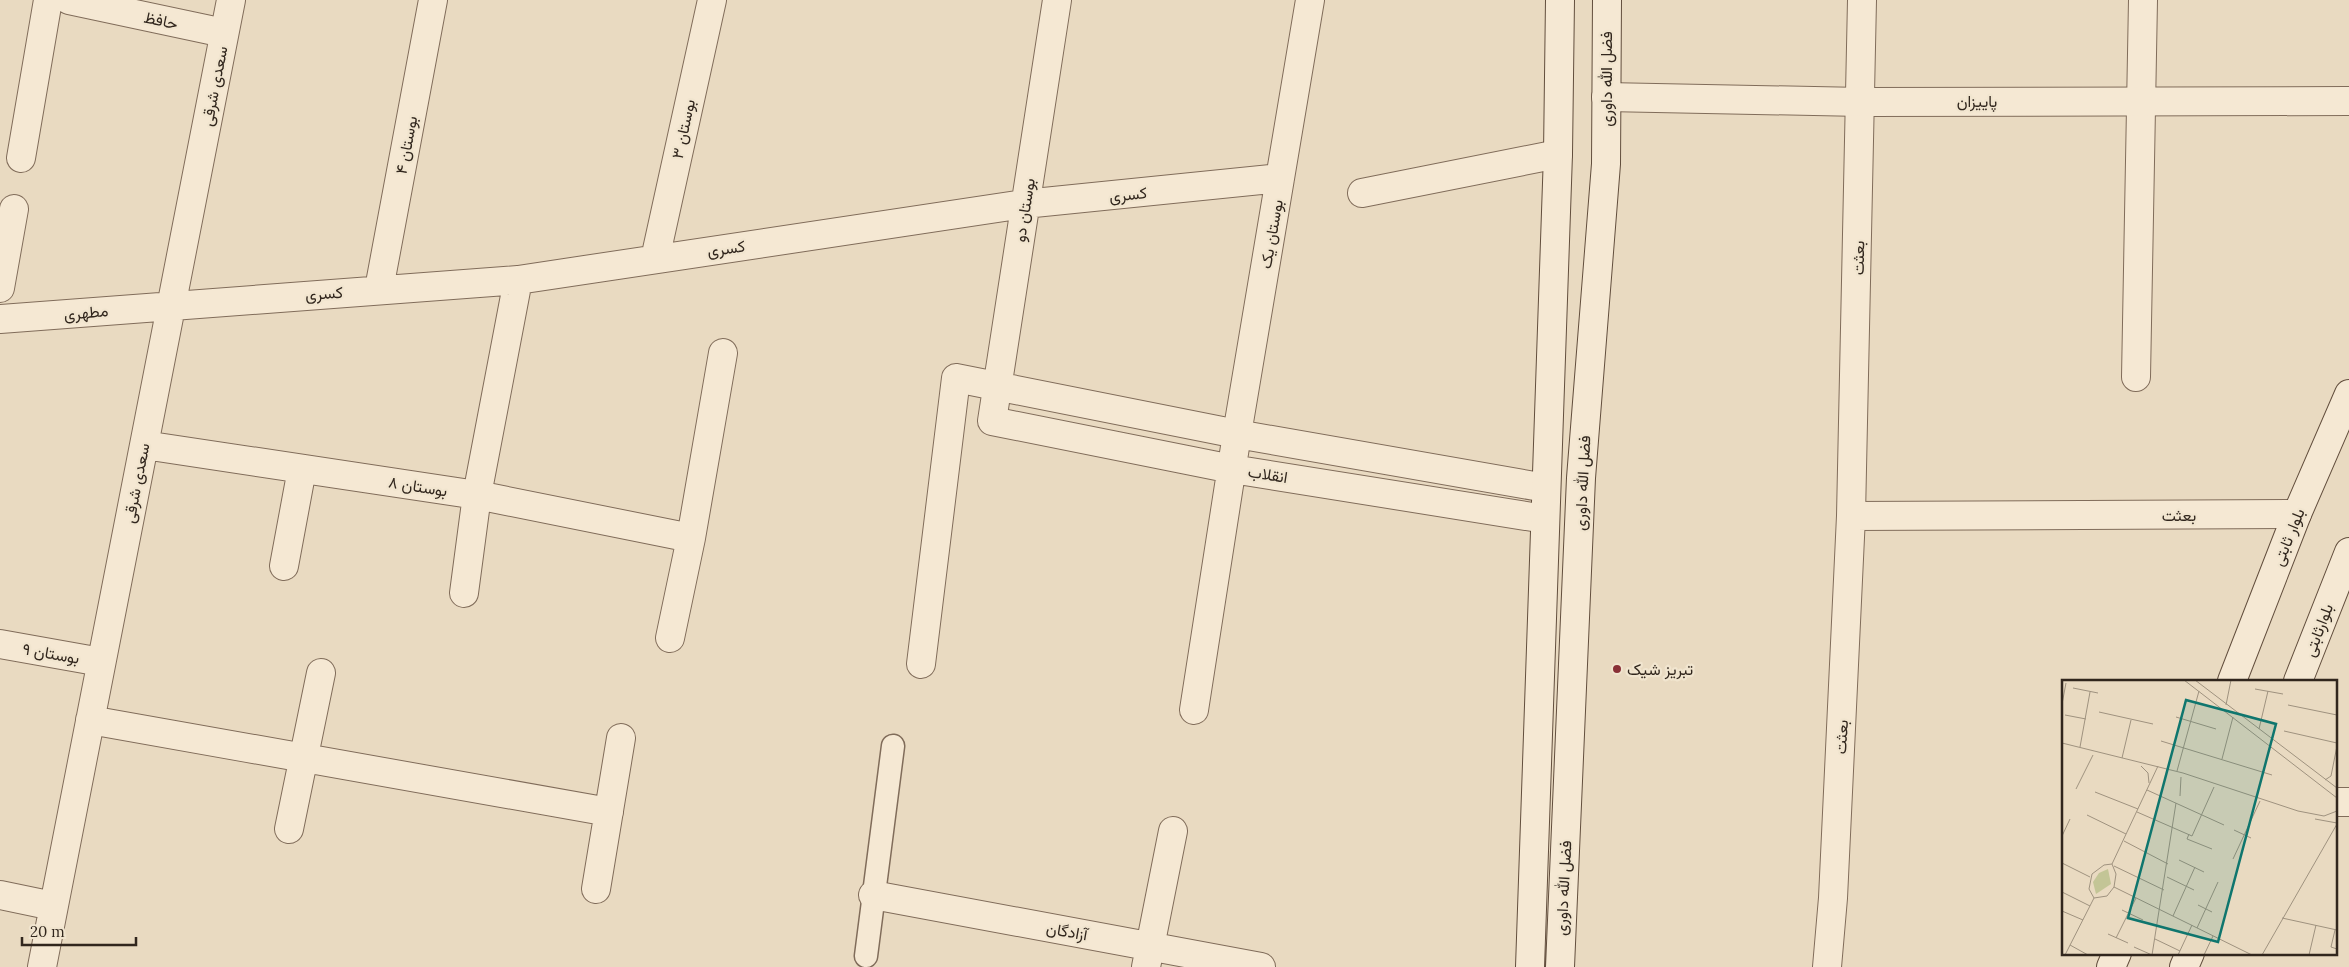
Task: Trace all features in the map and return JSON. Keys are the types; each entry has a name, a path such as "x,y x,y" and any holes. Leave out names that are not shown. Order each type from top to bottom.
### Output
{"street":[{"path":"22,158 48,0"},
{"name":"حافظ","path":"69,0 224,33"},
{"name":"سعدی شرقی","path":"42,967 231,0"},
{"name":"بوستان ۴","path":"379,289 433,0"},
{"name":"بوستان ۳","path":"655,259 712,0"},
{"name":"بوستان دو","path":"992,421 999,387 1024,204 1058,0"},
{"name":"بوستان یک","path":"1194,710 1310,0"},
{"name":"فضل الله داوری","path":"1530,967 1558,154 1560,0"},
{"name":"فضل الله داوری","path":"1560,967 1581,478 1606,164 1607,0"},
{"name":"بعثت","path":"1827,967 1833,898 1851,516 1862,102 1862,0"},
{"path":"2136,377 2143,0"},
{"name":"پاییزان","path":"1606,97 1862,102 2349,101"},
{"path":"1362,193 1558,154"},
{"name":"کسری","path":"171,305 518,280 1024,204 1280,178"},
{"path":"0,288 14,210"},
{"path":"464,593 477,495 518,280"},
{"name":"مطهری","path":"0,319 171,305"},
{"path":"670,638 691,538 723,353"},
{"name":"انقلاب","path":"921,664 956,378 1238,434 1546,488"},
{"name":"بلوار ثابتی","path":"2232,680 2297,514 2349,394"},
{"name":"انقلاب","path":"992,421 1232,469 1545,518"},
{"name":"بوستان ۸","path":"144,445 477,495 691,538"},
{"path":"284,566 302,469"},
{"name":"بعثت","path":"1851,516 2297,514"},
{"name":"بلوارثابتی","path":"2298,680 2349,552"},
{"name":"بوستان ۹","path":"0,644 101,662"},
{"path":"289,829 321,673"},
{"path":"90,720 609,812"},
{"path":"596,889 621,738"},
{"path":"2336,802 2349,802"},
{"path":"1148,957 1173,832"},
{"path":"0,895 53,906"},
{"name":"آزادگان","path":"873,895 1148,957 1261,967"},
{"path":"2111,967 2117,954"},
{"path":"2184,967 2190,954"}],"lane":[{"path":"866,956 893,746"}],"place":[{"name":"تبریز شیک","path":"1617,669"}]}
